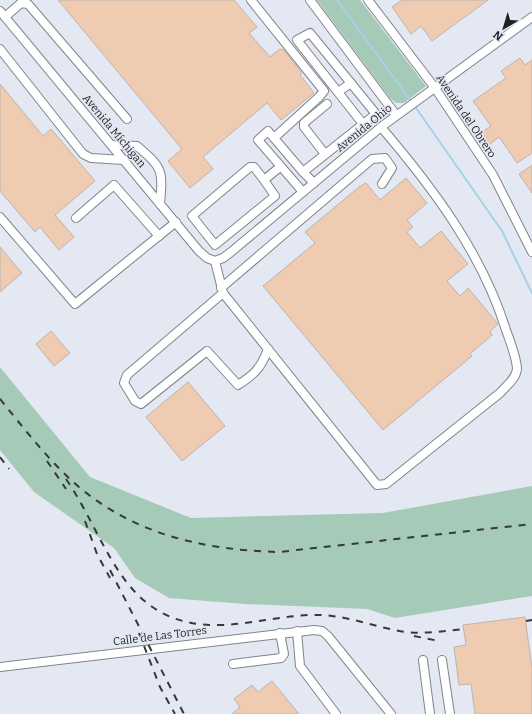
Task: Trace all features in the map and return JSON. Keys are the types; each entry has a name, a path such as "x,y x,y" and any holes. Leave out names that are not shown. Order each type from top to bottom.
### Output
{"street":[{"path":"251,0 324,91 319,98 274,138"},
{"path":"310,0 384,101 396,115"},
{"name":"Avenida del Obrero","path":"368,0 435,88 493,175 532,252"},
{"path":"2,14 21,3 30,2 127,119"},
{"name":"Avenida Míchigan","path":"2,14 204,256 215,261"},
{"name":"Avenida Ohio","path":"215,261 223,258 231,252 381,126 532,17"},
{"path":"303,172 376,114 310,33 297,40 363,124"},
{"path":"0,49 83,154 91,158 124,160"},
{"path":"317,66 330,57"},
{"path":"338,92 351,83"},
{"path":"384,101 405,109"},
{"path":"326,104 304,123 304,127 326,154"},
{"path":"215,261 222,291 376,485 386,484 500,393 514,378 517,368 510,340 494,292 486,276 433,191 381,126"},
{"path":"303,192 258,140 268,131 314,183"},
{"path":"112,145 137,146 155,161 162,176 160,204"},
{"path":"268,349 263,362 254,375 238,385 207,351 140,404 135,401 124,383 127,375 372,159 385,158 392,168 382,184"},
{"path":"264,180 282,169 296,164"},
{"path":"250,167 254,167 264,180 275,196 215,245 192,216 250,167"},
{"path":"76,218 114,185 159,236"},
{"path":"0,217 75,304 176,222"},
{"name":"Calle de Las Torres","path":"0,667 314,630 322,631 328,636 391,714"},
{"path":"297,631 300,666 336,714"},
{"path":"233,664 281,658 284,654 280,633"},
{"path":"423,660 430,714"},
{"path":"442,660 450,714"}],"green space":[{"path":"317,0 360,0 426,86 404,103 396,103 390,98"},
{"path":"0,367 90,477 191,518 383,513 532,486 532,596 395,618 367,609 245,604 169,598 135,578 114,548 34,492 0,450"}],"building":[{"path":"58,0 234,0 257,27 249,33 270,57 280,49 284,50 302,73 300,75 314,93 281,120 267,103 203,157 213,169 190,188 168,161 182,149"},
{"path":"402,0 488,0 432,41 421,26 411,34 392,7"},
{"path":"520,58 525,65 532,60 532,153 517,163 499,137 486,147 478,135 491,126 473,101 506,78 501,71"},
{"path":"0,84 43,136 51,129 95,181 55,215 74,237 59,250 40,227 35,232 0,191"},
{"path":"532,165 532,193 519,174"},
{"path":"406,178 427,203 407,220 413,227 407,232 420,248 441,231 468,264 447,281 460,296 468,288 498,324 490,331 492,335 470,354 472,356 383,430 263,286 315,243 305,232 359,187 366,183 380,200"},
{"path":"0,247 22,273 0,292"},
{"path":"51,331 70,353 54,366 36,344"},
{"path":"188,382 225,426 182,461 146,417"},
{"path":"525,617 532,668 532,714 475,714 471,684 459,685 454,647 466,645 463,625"},
{"path":"272,681 299,714 232,714 240,707 234,699 252,685 258,692"}],"waterway":[{"path":"337,0 411,101"},
{"path":"414,105 502,231 532,293"}],"railway":[{"path":"0,399 53,462 72,481 95,499 118,514 143,526 169,536 195,543 222,548 279,552 532,524"},
{"path":"0,457 9,469"},
{"path":"47,461 66,489"},
{"path":"66,479 108,554 123,577 140,597 161,612 188,622 221,625 295,616 320,615 353,620 413,633 464,629"},
{"path":"85,521 97,554 110,578"},
{"path":"110,570 184,714"},
{"path":"526,621 532,620"},
{"path":"139,633 160,687 175,714"},
{"path":"414,636 439,641"}]}
